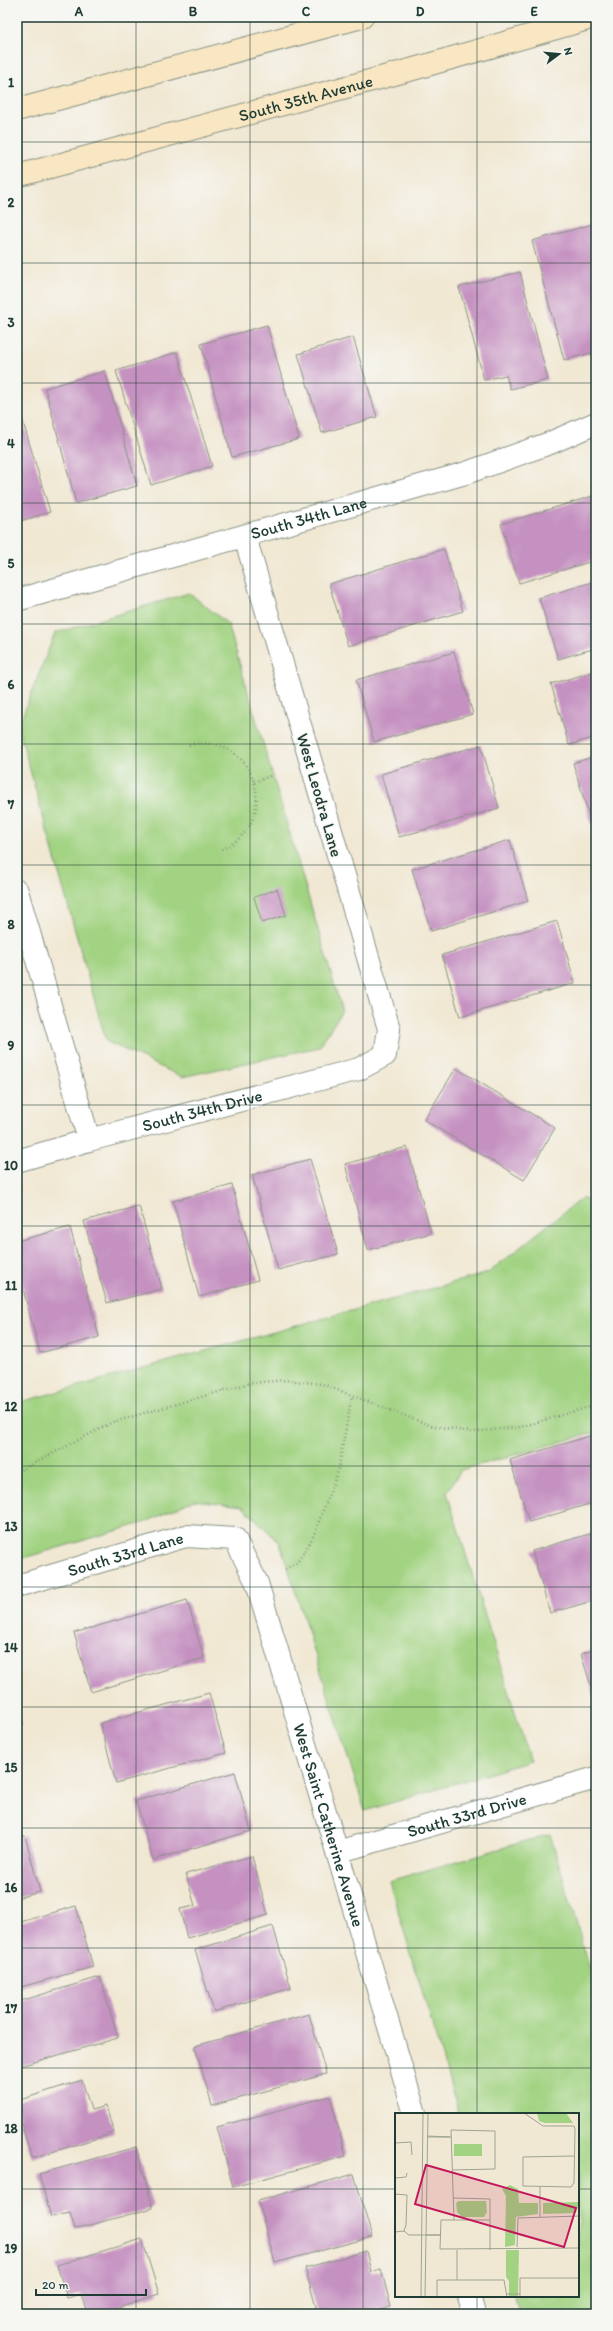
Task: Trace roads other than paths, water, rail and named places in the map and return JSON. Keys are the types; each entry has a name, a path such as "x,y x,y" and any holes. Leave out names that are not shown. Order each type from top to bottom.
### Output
{"main road":[{"path":"17,110 362,17"},
{"name":"South 35th Avenue","path":"17,176 417,68 594,17"}],"street":[{"name":"South 34th Lane","path":"17,600 245,537 466,473 550,443 596,423"},
{"name":"West Leodra Lane","path":"245,537 389,1029 385,1055"},
{"path":"17,891 89,1140"},
{"name":"South 34th Drive","path":"17,1161 89,1140 359,1069 385,1055"},
{"name":"South 33rd Lane","path":"17,1586 186,1536 235,1539"},
{"name":"West Saint Catherine Avenue","path":"235,1539 257,1583 415,2113"},
{"name":"South 33rd Drive","path":"337,1852 596,1778"},
{"path":"469,2297 474,2314"}]}
